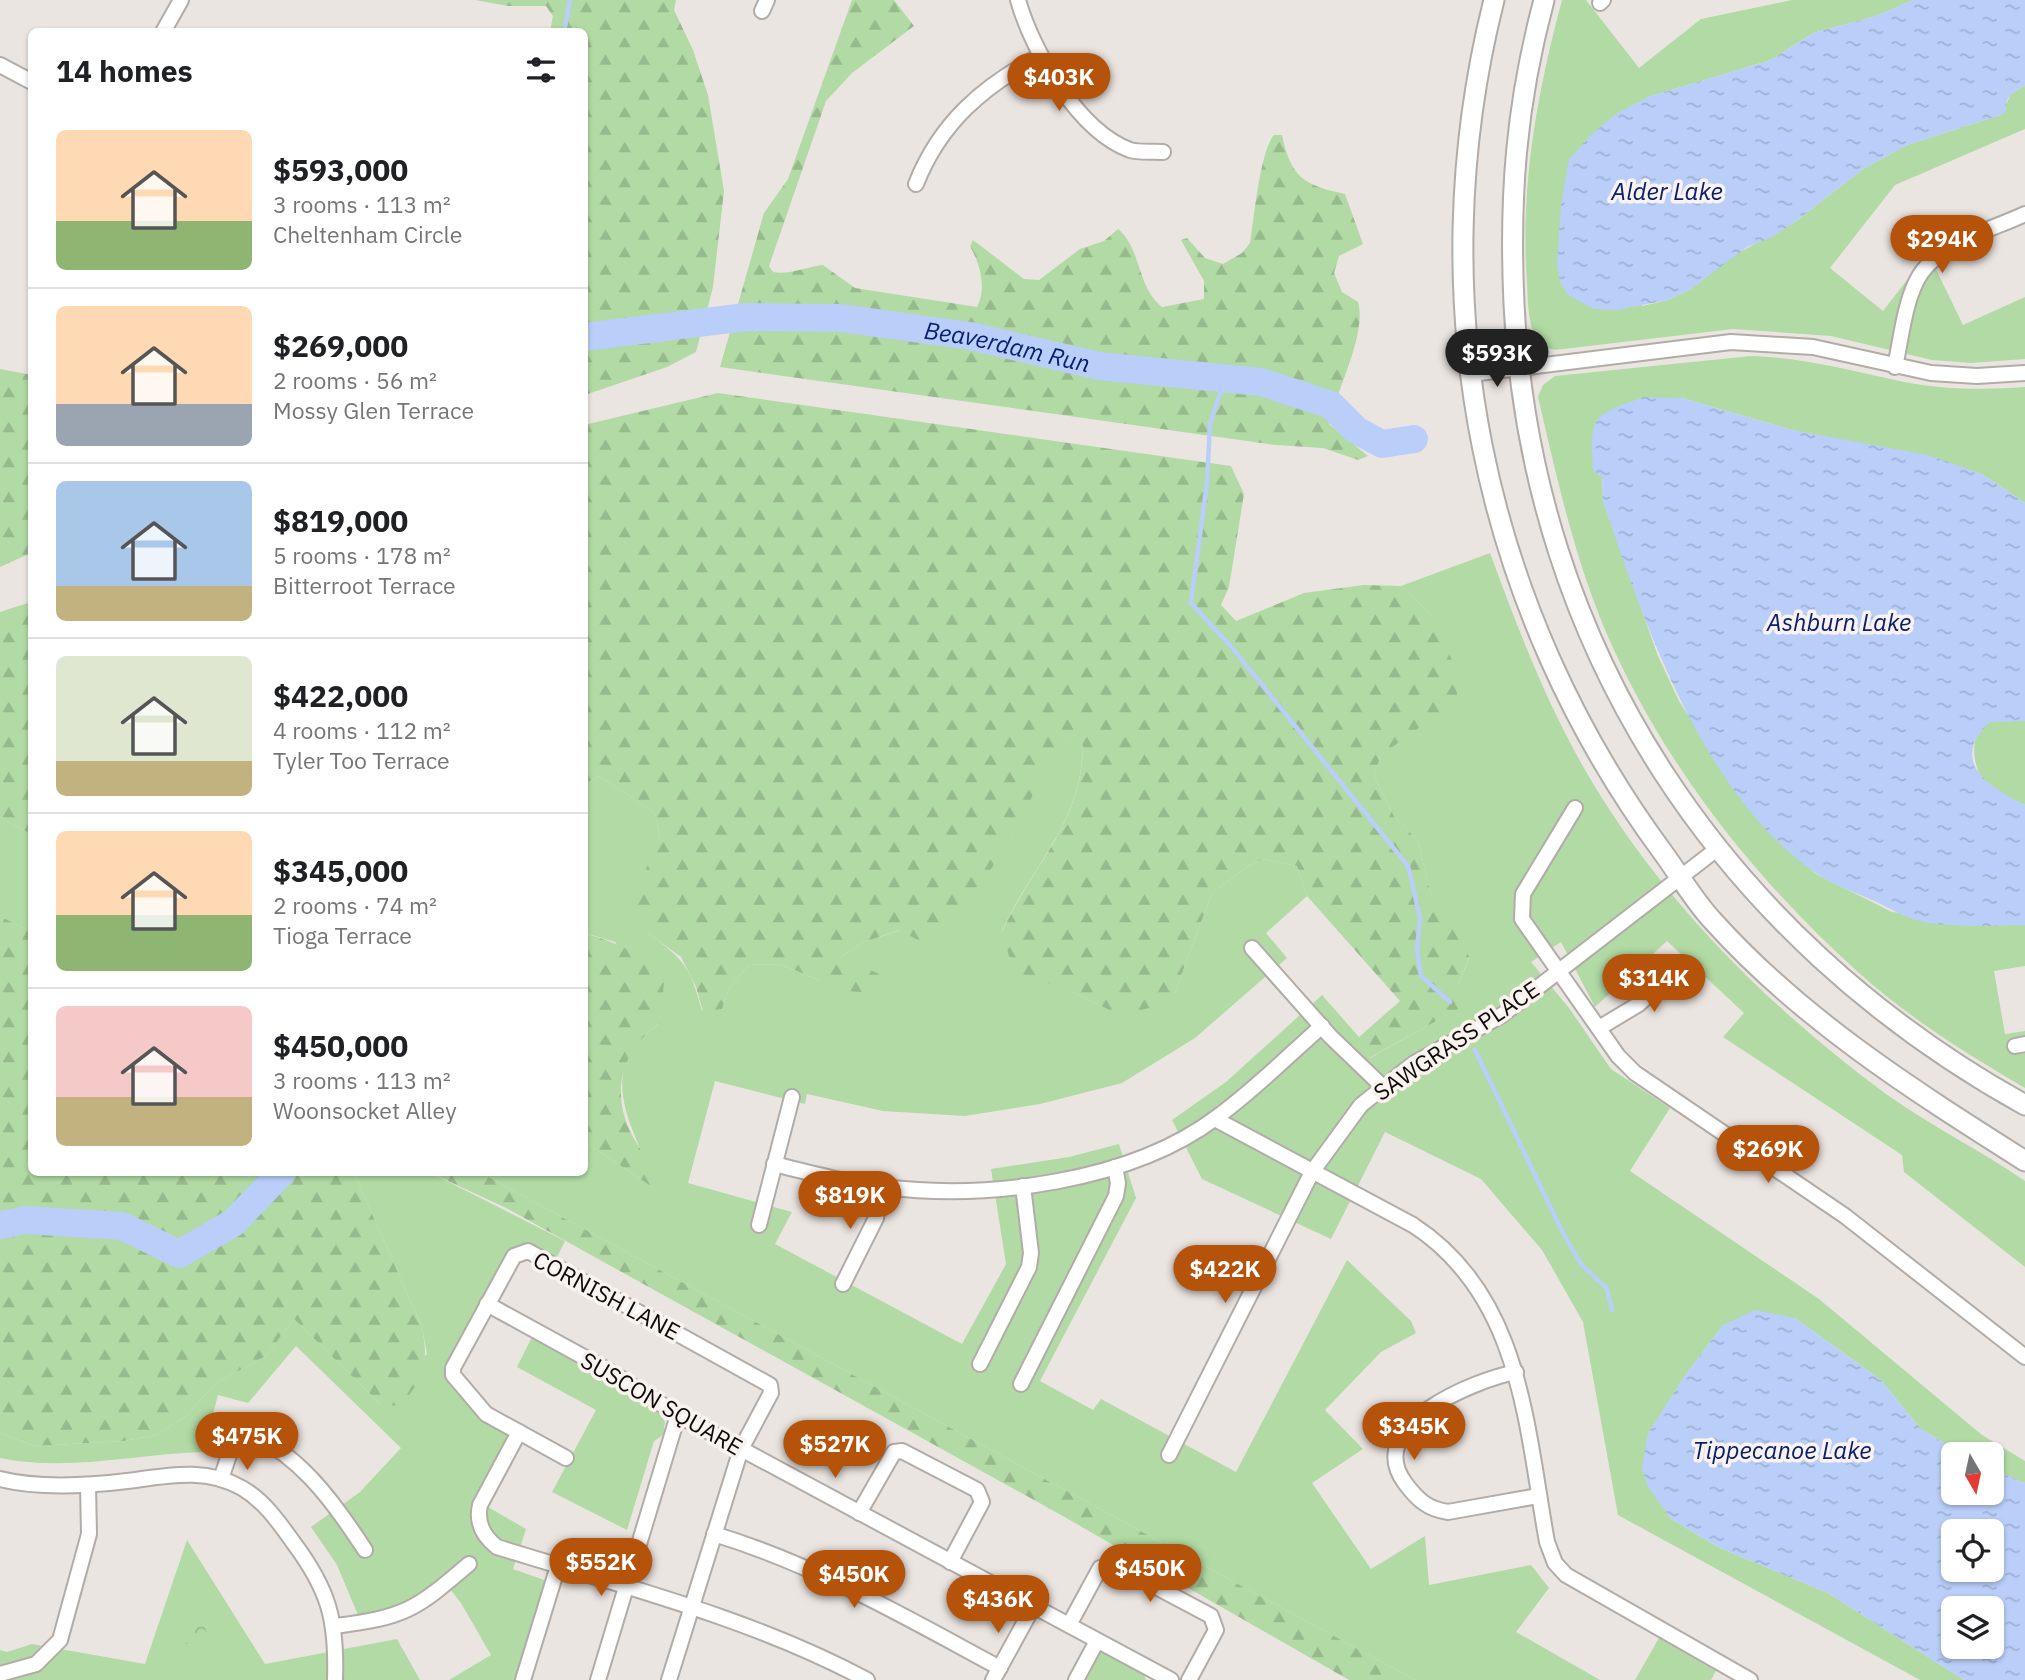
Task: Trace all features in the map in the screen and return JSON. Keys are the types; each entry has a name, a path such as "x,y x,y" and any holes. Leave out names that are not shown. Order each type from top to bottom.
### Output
{"main road":[{"path":"1494,0 1472,109 1463,187 1463,265 1471,374 1492,494 1505,545 1525,603 1586,734 1615,785 1711,919 1825,1026 1911,1089 2025,1160"},
{"path":"1544,0 1527,73 1511,192 1518,368 1531,450 1550,526 1597,654 1651,754 1717,849 1748,887 1821,961 1859,994 1943,1056 2025,1105"}],"street":[{"path":"165,28 181,0"},
{"path":"1018,0 1040,56 1070,99 1107,136 1132,150 1163,152"},
{"path":"916,184 933,148 965,107 1006,74 1040,56"},
{"path":"0,65 28,80"},
{"path":"1895,367 1910,297 1927,266 1951,248 2025,214"},
{"path":"1471,374 1731,342 1813,346 1895,367 1977,376 2025,373"},
{"path":"1575,808 1523,894 1520,906 1528,930 1559,968 1618,1056 1635,1073 1855,1223 2025,1356"},
{"name":"SAWGRASS PLACE","path":"1168,1455 1312,1172 1344,1125 1383,1087 1413,1064 1502,1015 1559,968 1717,849"},
{"path":"1252,948 1322,1026 1383,1087"},
{"path":"1599,1028 1639,1004 1682,963"},
{"path":"774,1164 882,1187 939,1191 1023,1186 1115,1167 1166,1146 1215,1119 1322,1026"},
{"path":"758,1224 792,1097"},
{"path":"1215,1119 1413,1225 1440,1246 1491,1309 1506,1339 1516,1371 1549,1552 1566,1575 1750,1680"},
{"path":"1021,1384 1116,1196 1118,1183 1115,1167"},
{"path":"980,1364 1029,1267 1031,1253 1023,1186"},
{"path":"843,1284 876,1218 882,1187"},
{"name":"CORNISH LANE","path":"566,1458 486,1414 453,1375 453,1368 514,1256 528,1251 765,1380 771,1393 741,1450"},
{"name":"SUSCON SQUARE","path":"487,1304 611,1372 678,1415 741,1450 1069,1625 1155,1676 1171,1680"},
{"path":"1516,1371 1491,1377 1422,1412 1398,1439 1396,1465 1415,1496 1435,1510 1448,1512 1538,1496"},
{"path":"598,1680 678,1415"},
{"path":"221,1479 238,1428 249,1432 273,1444 314,1479 365,1550"},
{"path":"519,1432 480,1505 480,1524 497,1546 692,1607 785,1641 867,1680"},
{"path":"669,1680 741,1450"},
{"path":"859,1513 894,1452 902,1451 976,1490 982,1502 950,1562"},
{"path":"0,1479 36,1485 88,1485 179,1474 221,1479 242,1488 273,1514 320,1581 335,1626 335,1680"},
{"path":"0,1674 36,1664 60,1640 89,1534 88,1485"},
{"path":"715,1534 788,1559 839,1583 997,1674 1033,1606"},
{"path":"335,1626 373,1621 406,1612 426,1602 469,1564"},
{"path":"1069,1625 1100,1568 1113,1564 1211,1616 1215,1622 1216,1630 1189,1680"},
{"path":"523,1680 558,1566"},
{"path":"1076,1680 1097,1641"}],"green space":[{"path":"475,0 676,0 674,10 693,50 708,95 724,191 713,287 696,352 667,367 588,394 588,28 551,28 553,16 546,6 508,6"},
{"path":"852,0 894,0 914,26 852,73 826,101 769,266 773,272 792,272 823,265 855,288 977,307 982,284 977,260 970,246 973,240 1024,279 1039,280 1080,249 1104,241 1118,229 1131,247 1148,289 1162,307 1204,299 1204,281 1181,240 1187,238 1205,258 1223,264 1242,253 1250,243 1258,186 1269,143 1274,135 1282,135 1290,161 1302,177 1319,187 1345,194 1363,244 1339,256 1334,273 1342,292 1358,302 1360,315 1355,345 1329,424 1368,456 1358,460 1323,448 1276,445 720,367 764,213 788,179"},
{"path":"1562,0 1586,0 1639,68 1701,19 1792,0 1913,0 1876,16 1813,33 1771,60 1648,97 1642,306 1668,300 1691,289 1731,257 1795,222 1863,169 1907,145 2001,115 2011,94 2025,85 2025,129 1895,185 1830,268 1883,311 1928,253 1963,325 2025,297 2025,359 1971,363 1932,360 1831,336 1733,329 1555,350 1539,345 1528,307 1525,247 1528,175 1538,105"},
{"path":"1751,356 1807,362 1927,386 1976,389 2025,387 2025,503 1982,474 1792,430 1682,398 1602,478 1603,501 1658,656 1679,701 1757,819 1816,874 1892,912 2025,925 2025,966 1994,971 2005,1034 2025,1031 2025,1088 1939,1035 1878,989 1822,938 1753,864 1720,824 1662,740 1614,650 1589,589 1553,462 1538,397 1543,385 1555,376"},
{"path":"0,369 28,374 28,554 0,567"},
{"path":"718,393 1231,466 1244,494 1229,587 1221,605 1236,621 1304,593 1364,585 1401,586 1434,617 1451,658 1458,700 1381,755 1374,776 1394,816 1418,841 1430,891 1464,945 1469,957 1459,983 1471,1002 1369,1058 1359,1037 1400,1001 1307,896 1297,866 1264,859 1248,866 1212,893 1175,992 1153,1007 1130,1013 1109,1010 1071,991 1022,974 1009,956 1002,932 1065,821 1074,798 1083,745 1071,738 1050,761 1020,824 1002,853 982,881 934,931 920,941 899,930 862,943 842,956 879,974 874,993 847,991 779,964 749,965 729,988 722,1009 703,1012 696,987 681,957 648,933 631,904 660,837 655,813 599,776 588,782 588,424"},
{"path":"1490,553 1543,686 1593,783 1626,834 1703,930 1746,975 1838,1057 1903,1106 2025,1181 2025,1267 1904,1172 1902,1155 1723,1037 1744,1013 1667,941 1595,1007 1561,942 1531,962 1569,1008 1611,1069 1670,1108 1630,1171 1819,1299 1994,1442 1943,1442 1920,1428 1881,1380 1795,1318 1723,1325 1684,1377 1649,1433 1649,1487 1671,1519 1720,1548 1828,1593 1964,1680 1920,1680 1618,1515 1583,1322 1542,1250 1481,1179 1385,1132 1331,1239 1202,1179 1172,1120 1226,1082 1322,995 1359,1037 1370,1058 1470,1002 1459,983 1469,958 1430,891 1418,841 1394,816 1374,776 1381,755 1415,729 1434,617 1401,586"},
{"path":"28,603 28,832 0,817 0,612"},
{"path":"1993,721 2025,721 2025,805 1987,784 1978,770 1974,752 1975,742 1983,727"},
{"path":"1071,738 1083,744 1074,798 1065,821 1002,931 1071,991 1109,1010 1175,992 1212,893 1248,866 1264,859 1297,866 1307,896 1266,933 1287,958 1195,1038 1122,1083 1040,1104 965,1116 883,1111 807,1094 805,1104 715,1081 688,1183 792,1212 775,1244 962,1344 1006,1264 991,1169 1069,1157 1119,1144 1136,1198 1040,1381 1093,1410 1101,1399 1236,1472 1347,1260 1411,1321 1416,1333 1381,1352 1325,1410 1363,1449 1312,1483 1371,1569 1425,1536 1429,1585 1531,1565 1549,1588 1516,1632 1600,1680 1415,1680 487,1176 588,1176 588,1144 658,1191 630,1124 622,1082 627,1062 639,1042 660,1023 661,1007 615,942 588,934 588,782 599,776 655,813 660,837 652,861 648,933 670,950 684,966 694,984 702,1011 722,1009 729,988 749,965 779,964 819,980 842,956 862,943 900,930 968,897 1012,838 1049,758"},
{"path":"0,817 28,832 28,930 0,916"},
{"path":"0,916 28,930 28,1176 355,1176 422,1327 425,1361 415,1387 400,1406 380,1404 294,1319 266,1356 216,1383 185,1417 156,1435 124,1441 35,1446 0,1433"},
{"path":"588,934 639,956 664,983 660,1023 646,1034 627,1061 621,1092 623,1109 636,1142 669,1192 658,1191 588,1144"},
{"path":"355,1176 437,1176 565,1241 556,1259 526,1244 512,1249 448,1367 486,1419 512,1437 476,1500 526,1529 513,1569 547,1581 517,1680 449,1680 491,1655 461,1603 442,1579 405,1604 358,1615 337,1565 311,1527 360,1492 401,1448 296,1346 248,1403 218,1395 203,1452 76,1463 25,1462 0,1458 0,1433 35,1446 124,1441 156,1435 185,1417 216,1383 266,1356 294,1319 380,1404 427,1354 422,1327"},
{"path":"437,1176 487,1176 1415,1680 1349,1680 1061,1515 506,1208"},
{"path":"533,1335 580,1361 660,1414 665,1422 663,1435 654,1441 627,1530 552,1492 596,1410 517,1367"},
{"path":"2004,1448 2025,1461 2025,1483 2004,1474"},
{"path":"187,1540 265,1664 397,1639 420,1680 0,1680 0,1650 7,1652 32,1644 145,1664"},
{"path":"205,1626 207,1641 186,1644 183,1629"},
{"path":"1659,1638 1716,1671 1711,1680 1635,1680"},
{"path":"1103,1652 1144,1675 1146,1680 1082,1680 1095,1655"}],"water":[{"name":"Alder Lake","path":"1913,0 2025,0 2025,85 2008,98 2006,111 2001,115 1907,145 1863,169 1795,222 1772,237 1747,247 1691,289 1668,300 1617,310 1594,309 1568,295 1560,282 1557,263 1561,205 1569,159 1592,134 1616,114 1648,97 1771,60 1813,33 1876,16"},
{"name":"Ashburn Lake","path":"1644,397 1682,398 1792,430 1928,455 1982,474 2025,503 2025,721 1990,722 1978,736 1973,749 1973,761 1988,782 2025,805 2025,925 1941,924 1904,915 1817,874 1777,841 1742,801 1683,706 1659,653 1603,501 1602,478 1593,470 1592,437 1598,419 1614,408"},
{"name":"Tippecanoe Lake","path":"1755,1310 1795,1318 1881,1380 1920,1428 1943,1442 1941,1505 2004,1505 2004,1474 2025,1483 2025,1680 1964,1680 1828,1593 1720,1548 1671,1519 1648,1487 1642,1468 1648,1433 1684,1377 1723,1325"}],"waterway":[{"path":"565,28 570,0"},
{"name":"Beaverdam Run","path":"588,337 746,317 841,318 970,336 1099,366 1261,382 1331,405 1356,430 1382,444 1414,439"},
{"path":"1225,378 1210,424 1207,482 1191,603 1234,650 1408,866 1420,917 1417,950 1421,976 1450,1002"},
{"path":"1475,1050 1562,1231 1581,1264 1607,1289 1612,1310"},
{"name":"Beaverdam Run","path":"0,1225 26,1220 122,1226 179,1254 233,1223 278,1176"}]}
